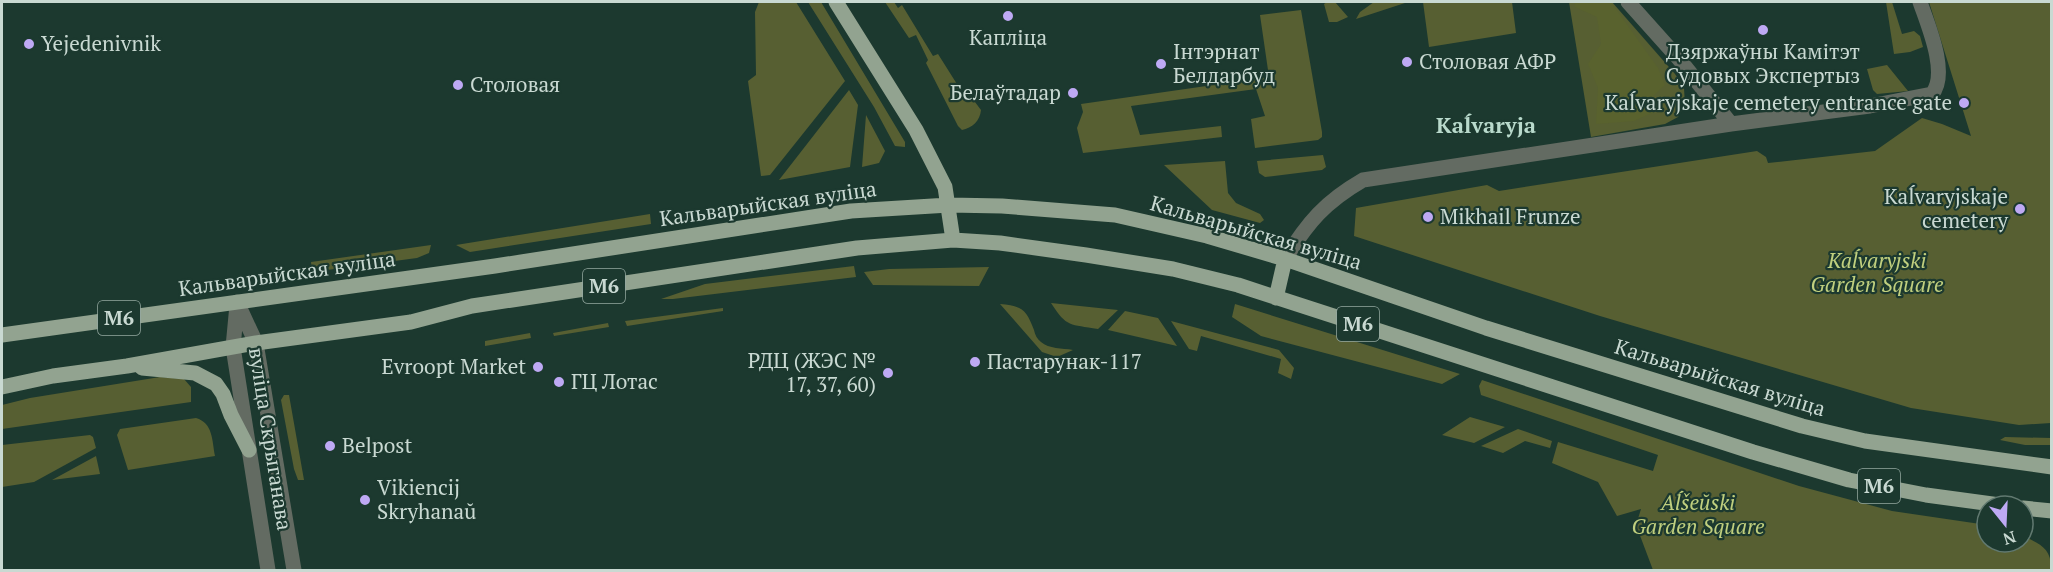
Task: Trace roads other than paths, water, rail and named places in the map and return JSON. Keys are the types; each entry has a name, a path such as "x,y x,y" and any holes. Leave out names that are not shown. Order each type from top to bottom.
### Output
{"main road":[{"path":"836,2 921,140 945,187 953,240"},
{"name":"Кальварыйская вуліца","path":"2,335 484,268 851,211 949,205 1002,206 1115,215 1207,236 1285,259 1486,328 1802,426 1887,444 2052,467"},
{"name":"М6","path":"2,387 53,376 127,366 256,343 411,322 472,306 849,249 918,241 953,240 1009,244 1173,269 1238,285 1754,452 1839,477 1926,495 1975,502"},
{"path":"1276,298 1285,259"},
{"path":"127,366 195,373 216,384 249,450"},
{"path":"2035,509 2052,511"}],"street":[{"path":"1628,2 1679,59 1731,124"},
{"path":"1285,259 1314,217 1343,191 1363,180 1731,124 1904,101 1932,94 1940,77 1935,50 1920,2"},
{"name":"вуліца Скрыганава","path":"237,302 256,343 294,570"},
{"name":"вуліца Скрыганава","path":"237,302 233,347 268,570"}],"place":[{"name":"Капліца","path":"1008,16"},
{"name":"Дзяржаўны Камітэт Судовых Экспертыз","path":"1763,30"},
{"name":"Yejedenivnik","path":"29,44"},
{"name":"Столовая АФР","path":"1407,62"},
{"name":"Інтэрнат Белдарбуд","path":"1161,64"},
{"name":"Столовая","path":"458,85"},
{"name":"Белаўтадар","path":"1073,93"},
{"name":"Kaĺvaryjskaje cemetery entrance gate","path":"1964,103"},
{"name":"Kaĺvaryjskaje cemetery","path":"2020,209"},
{"name":"Mikhail Frunze","path":"1428,217"},
{"name":"Пастарунак-117","path":"975,362"},
{"name":"Evroopt Market","path":"538,367"},
{"name":"РДЦ (ЖЭС № 17, 37, 60)","path":"888,373"},
{"name":"ГЦ Лотас","path":"559,382"},
{"name":"Belpost","path":"330,446"},
{"name":"Vikiencij Skryhanaŭ","path":"365,500"}],"district":[{"name":"Kaĺvaryja","path":"1486,125"}],"park label":[{"name":"Kaĺvaryjski Garden Square","path":"1877,273"},
{"name":"Aĺšeŭski Garden Square","path":"1698,515"}]}
